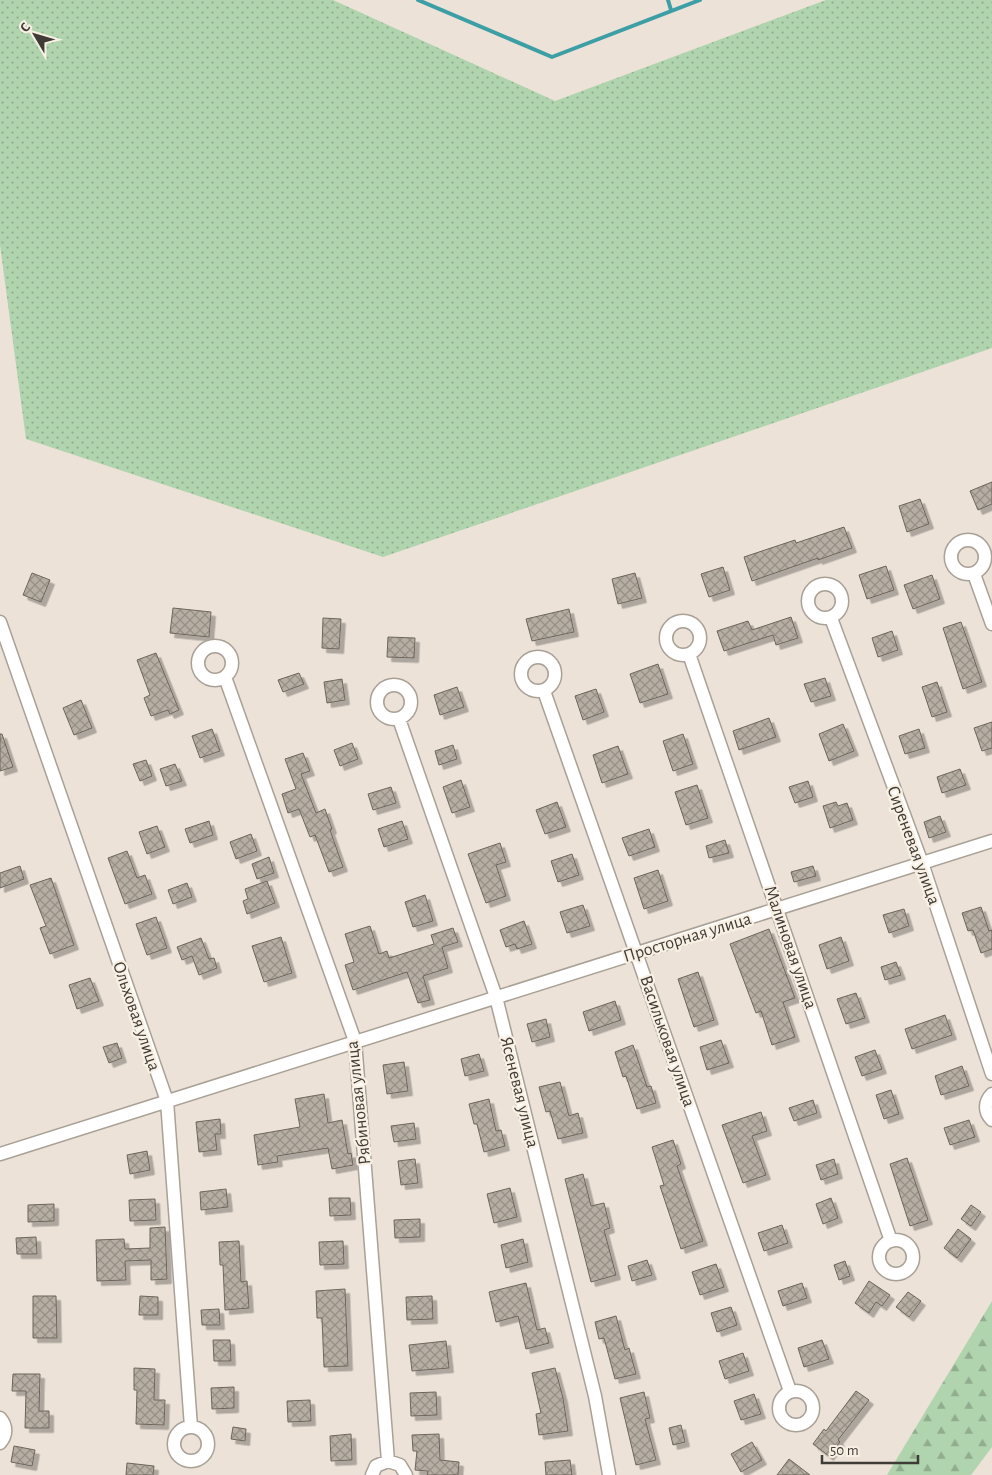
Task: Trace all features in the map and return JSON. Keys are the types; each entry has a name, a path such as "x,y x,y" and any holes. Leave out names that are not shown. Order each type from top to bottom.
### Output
{"street":[{"path":"974,574 992,624"},
{"name":"Сиреневая улица","path":"831,618 922,863 992,1074"},
{"name":"Ольховая улица","path":"0,622 167,1101 190,1427"},
{"name":"Малиновая улица","path":"689,654 891,1241"},
{"name":"Рябиновая улица","path":"225,677 355,1041 388,1461"},
{"name":"Васильковая улица","path":"544,691 790,1391"},
{"name":"Ясеневая улица","path":"399,719 496,997 595,1396 612,1475"},
{"name":"Просторная улица","path":"0,1154 992,842"},
{"path":"992,1094 988,1099 986,1108 988,1116 992,1120"},
{"path":"0,1418 6,1430 5,1436 0,1443"},
{"path":"372,1475 376,1466 388,1461 400,1465 406,1475"}],"green space":[{"path":"0,0 333,0 555,101 826,0 992,0 992,348 383,557 26,439 0,245"},
{"path":"992,1301 992,1447 971,1475 887,1475"}],"building":[{"path":"992,482 992,504 978,510 970,491"},
{"path":"920,499 929,524 907,532 899,506"},
{"path":"844,527 852,548 752,581 744,557 795,540 796,543"},
{"path":"886,566 894,590 867,599 859,575"},
{"path":"723,567 730,590 709,597 701,574"},
{"path":"32,573 50,580 41,602 23,595"},
{"path":"635,573 642,598 618,604 612,579"},
{"path":"932,575 940,599 913,609 904,585"},
{"path":"173,608 211,612 209,637 170,633"},
{"path":"569,609 574,632 532,641 526,619"},
{"path":"791,617 798,638 776,645 773,635 724,651 717,631 748,621 752,630"},
{"path":"323,618 341,619 339,649 322,648"},
{"path":"961,622 982,682 963,689 943,628"},
{"path":"892,631 898,650 878,657 872,638"},
{"path":"388,637 415,638 414,658 387,657"},
{"path":"156,653 179,710 170,714 168,710 151,716 144,698 150,695 137,660"},
{"path":"658,664 668,694 640,703 630,674"},
{"path":"299,673 304,684 283,692 278,680"},
{"path":"825,678 831,696 811,702 804,684"},
{"path":"342,679 345,700 327,703 324,682"},
{"path":"937,682 947,712 932,717 922,687"},
{"path":"457,687 464,707 440,715 434,695"},
{"path":"596,689 604,712 583,720 575,696"},
{"path":"81,700 92,728 74,735 63,708"},
{"path":"769,718 776,737 739,750 733,731"},
{"path":"992,722 992,748 982,751 974,728"},
{"path":"843,724 854,751 829,761 819,734"},
{"path":"212,729 220,751 200,758 192,736"},
{"path":"919,729 925,748 905,754 899,736"},
{"path":"0,734 2,734 13,767 0,771"},
{"path":"683,734 693,764 673,771 663,741"},
{"path":"352,743 358,759 340,766 334,750"},
{"path":"453,745 457,759 439,765 435,751"},
{"path":"618,746 628,774 602,783 593,755"},
{"path":"303,753 310,771 301,774 316,813 325,809 343,867 329,872 315,835 310,837 299,809 288,813 282,794 296,789 285,759"},
{"path":"146,760 152,776 140,781 133,764"},
{"path":"175,764 182,781 166,786 160,769"},
{"path":"960,769 966,785 942,793 937,777"},
{"path":"461,780 470,807 452,813 443,787"},
{"path":"808,781 813,797 795,803 789,787"},
{"path":"697,785 708,818 686,825 675,792"},
{"path":"391,787 396,803 373,810 368,794"},
{"path":"557,802 566,827 545,834 536,810"},
{"path":"836,802 838,806 847,803 853,820 830,828 823,806"},
{"path":"940,816 946,832 929,838 924,822"},
{"path":"209,821 213,835 190,843 185,829"},
{"path":"402,821 408,839 384,847 378,829"},
{"path":"157,826 165,847 147,854 139,832"},
{"path":"649,829 655,847 629,856 622,838"},
{"path":"251,834 257,851 236,859 230,842"},
{"path":"725,840 729,853 709,858 706,846"},
{"path":"500,843 506,862 496,865 506,896 486,903 468,854"},
{"path":"127,851 137,878 145,875 152,894 125,904 108,858"},
{"path":"572,854 579,875 558,882 551,861"},
{"path":"269,857 274,873 257,879 252,864"},
{"path":"20,866 24,879 0,888 0,873"},
{"path":"813,866 816,876 794,882 791,872"},
{"path":"658,870 668,901 644,909 634,878"},
{"path":"51,878 74,945 50,954 40,928 46,926 30,885"},
{"path":"267,881 275,903 247,914 243,901 248,899 245,889"},
{"path":"187,883 192,897 173,904 168,890"},
{"path":"425,895 433,921 413,927 405,902"},
{"path":"583,905 590,926 567,933 560,912"},
{"path":"981,907 989,931 992,930 992,949 981,953 973,930 968,931 962,913"},
{"path":"904,909 909,926 889,933 883,915"},
{"path":"156,917 167,948 147,955 136,924"},
{"path":"524,921 532,944 517,949 515,944 506,947 500,930"},
{"path":"370,926 379,954 387,951 389,958 434,944 431,935 453,928 458,942 442,947 448,968 423,976 430,1000 418,1003 407,972 353,990 345,965 354,962 345,934"},
{"path":"769,929 795,998 783,1002 795,1037 772,1045 761,1011 756,1013 730,944"},
{"path":"281,937 292,973 264,982 252,946"},
{"path":"841,937 849,961 827,969 819,945"},
{"path":"201,938 209,959 214,958 217,968 199,975 192,956 182,960 177,947"},
{"path":"896,962 901,975 885,980 881,967"},
{"path":"698,972 714,1020 694,1027 678,979"},
{"path":"90,978 99,1001 77,1009 69,985"},
{"path":"856,993 865,1018 846,1024 837,999"},
{"path":"615,1001 621,1020 589,1031 583,1012"},
{"path":"945,1015 952,1035 912,1049 905,1029"},
{"path":"546,1019 550,1037 532,1042 527,1024"},
{"path":"721,1040 729,1063 707,1070 700,1047"},
{"path":"117,1043 122,1058 109,1063 103,1047"},
{"path":"633,1045 647,1087 651,1086 656,1103 637,1109 626,1076 623,1077 615,1052"},
{"path":"875,1050 882,1069 862,1076 855,1057"},
{"path":"479,1054 484,1071 465,1076 461,1059"},
{"path":"404,1062 408,1091 387,1094 383,1065"},
{"path":"962,1066 969,1086 941,1095 935,1076"},
{"path":"560,1082 569,1116 578,1113 583,1133 558,1139 550,1111 546,1112 539,1087"},
{"path":"891,1090 899,1114 884,1119 876,1095"},
{"path":"324,1094 328,1123 342,1120 348,1154 351,1153 353,1165 332,1169 328,1148 277,1156 278,1162 258,1165 254,1135 300,1127 295,1099"},
{"path":"489,1099 496,1131 501,1130 505,1146 484,1152 477,1124 474,1124 469,1104"},
{"path":"813,1100 817,1113 794,1121 789,1108"},
{"path":"761,1112 767,1131 752,1136 766,1175 743,1183 722,1125"},
{"path":"220,1119 221,1134 215,1134 217,1150 199,1152 196,1122"},
{"path":"969,1120 975,1137 950,1145 944,1128"},
{"path":"414,1123 416,1139 394,1142 391,1126"},
{"path":"673,1140 681,1164 677,1166 703,1241 681,1249 660,1186 664,1185 652,1147"},
{"path":"147,1151 150,1170 130,1174 127,1155"},
{"path":"907,1158 928,1220 910,1226 890,1164"},
{"path":"415,1159 418,1183 401,1185 398,1161"},
{"path":"834,1159 838,1174 821,1180 816,1165"},
{"path":"583,1174 591,1206 604,1203 610,1228 604,1230 616,1275 591,1282 565,1179"},
{"path":"510,1188 517,1217 494,1223 487,1194"},
{"path":"226,1189 228,1207 201,1210 200,1192"},
{"path":"329,1198 350,1198 351,1215 330,1216"},
{"path":"831,1198 838,1218 823,1224 816,1204"},
{"path":"155,1199 156,1220 130,1221 129,1200"},
{"path":"54,1204 54,1221 28,1222 28,1205"},
{"path":"971,1205 981,1212 971,1226 961,1219"},
{"path":"420,1219 420,1237 395,1238 394,1220"},
{"path":"782,1225 788,1243 764,1251 758,1233"},
{"path":"165,1227 167,1279 151,1280 151,1260 125,1261 126,1280 97,1281 96,1240 124,1239 125,1249 150,1248 150,1228"},
{"path":"958,1229 971,1239 957,1258 944,1248"},
{"path":"36,1237 37,1254 17,1254 16,1238"},
{"path":"523,1239 528,1262 506,1268 501,1245"},
{"path":"239,1241 241,1282 247,1281 249,1308 225,1310 223,1265 220,1265 219,1242"},
{"path":"343,1241 344,1264 320,1265 319,1242"},
{"path":"647,1260 652,1275 632,1281 628,1266"},
{"path":"845,1261 850,1276 839,1280 834,1265"},
{"path":"716,1264 724,1287 700,1295 692,1272"},
{"path":"869,1281 890,1295 882,1306 876,1302 869,1313 855,1303"},
{"path":"526,1283 537,1330 545,1328 549,1343 526,1349 518,1316 496,1322 489,1292"},
{"path":"802,1283 807,1298 783,1306 778,1291"},
{"path":"345,1289 348,1366 324,1367 322,1318 317,1318 316,1291"},
{"path":"908,1292 921,1301 909,1317 896,1307"},
{"path":"33,1296 56,1296 57,1338 33,1338"},
{"path":"140,1296 158,1297 158,1315 139,1315"},
{"path":"432,1296 433,1319 407,1320 406,1297"},
{"path":"731,1307 737,1325 717,1332 711,1313"},
{"path":"219,1309 220,1325 202,1325 201,1310"},
{"path":"616,1316 625,1350 629,1348 636,1374 615,1379 604,1338 599,1339 595,1322"},
{"path":"213,1340 230,1340 231,1361 214,1361"},
{"path":"822,1340 829,1359 804,1367 798,1348"},
{"path":"446,1341 449,1368 412,1371 409,1345"},
{"path":"743,1353 749,1371 725,1379 719,1361"},
{"path":"134,1368 155,1369 154,1400 165,1400 164,1425 136,1424 137,1390 134,1390"},
{"path":"555,1368 563,1398 568,1431 539,1435 536,1414 541,1413 532,1373"},
{"path":"13,1374 40,1374 39,1411 49,1411 49,1428 25,1428 26,1391 12,1391"},
{"path":"234,1387 234,1408 212,1409 211,1388"},
{"path":"856,1391 869,1400 838,1440 840,1442 829,1456 813,1444 824,1429 826,1431"},
{"path":"436,1392 437,1415 411,1416 410,1393"},
{"path":"644,1392 650,1418 645,1419 656,1460 636,1465 620,1398"},
{"path":"754,1394 761,1414 741,1420 734,1401"},
{"path":"310,1400 311,1421 288,1422 287,1401"},
{"path":"681,1425 685,1442 673,1445 669,1428"},
{"path":"233,1427 246,1429 245,1441 231,1439"},
{"path":"351,1434 352,1460 331,1461 330,1436"},
{"path":"439,1434 440,1460 459,1462 458,1475 427,1475 428,1471 415,1470 417,1451 413,1451 412,1435"},
{"path":"752,1442 762,1460 741,1472 731,1454"},
{"path":"14,1446 35,1450 32,1466 11,1462"},
{"path":"789,1459 810,1475 777,1475"},
{"path":"570,1460 572,1475 546,1475 545,1462"},
{"path":"127,1463 154,1466 153,1475 126,1475"}],"waterway":[{"path":"418,0 552,57 700,0"},
{"path":"668,0 671,10"}]}
